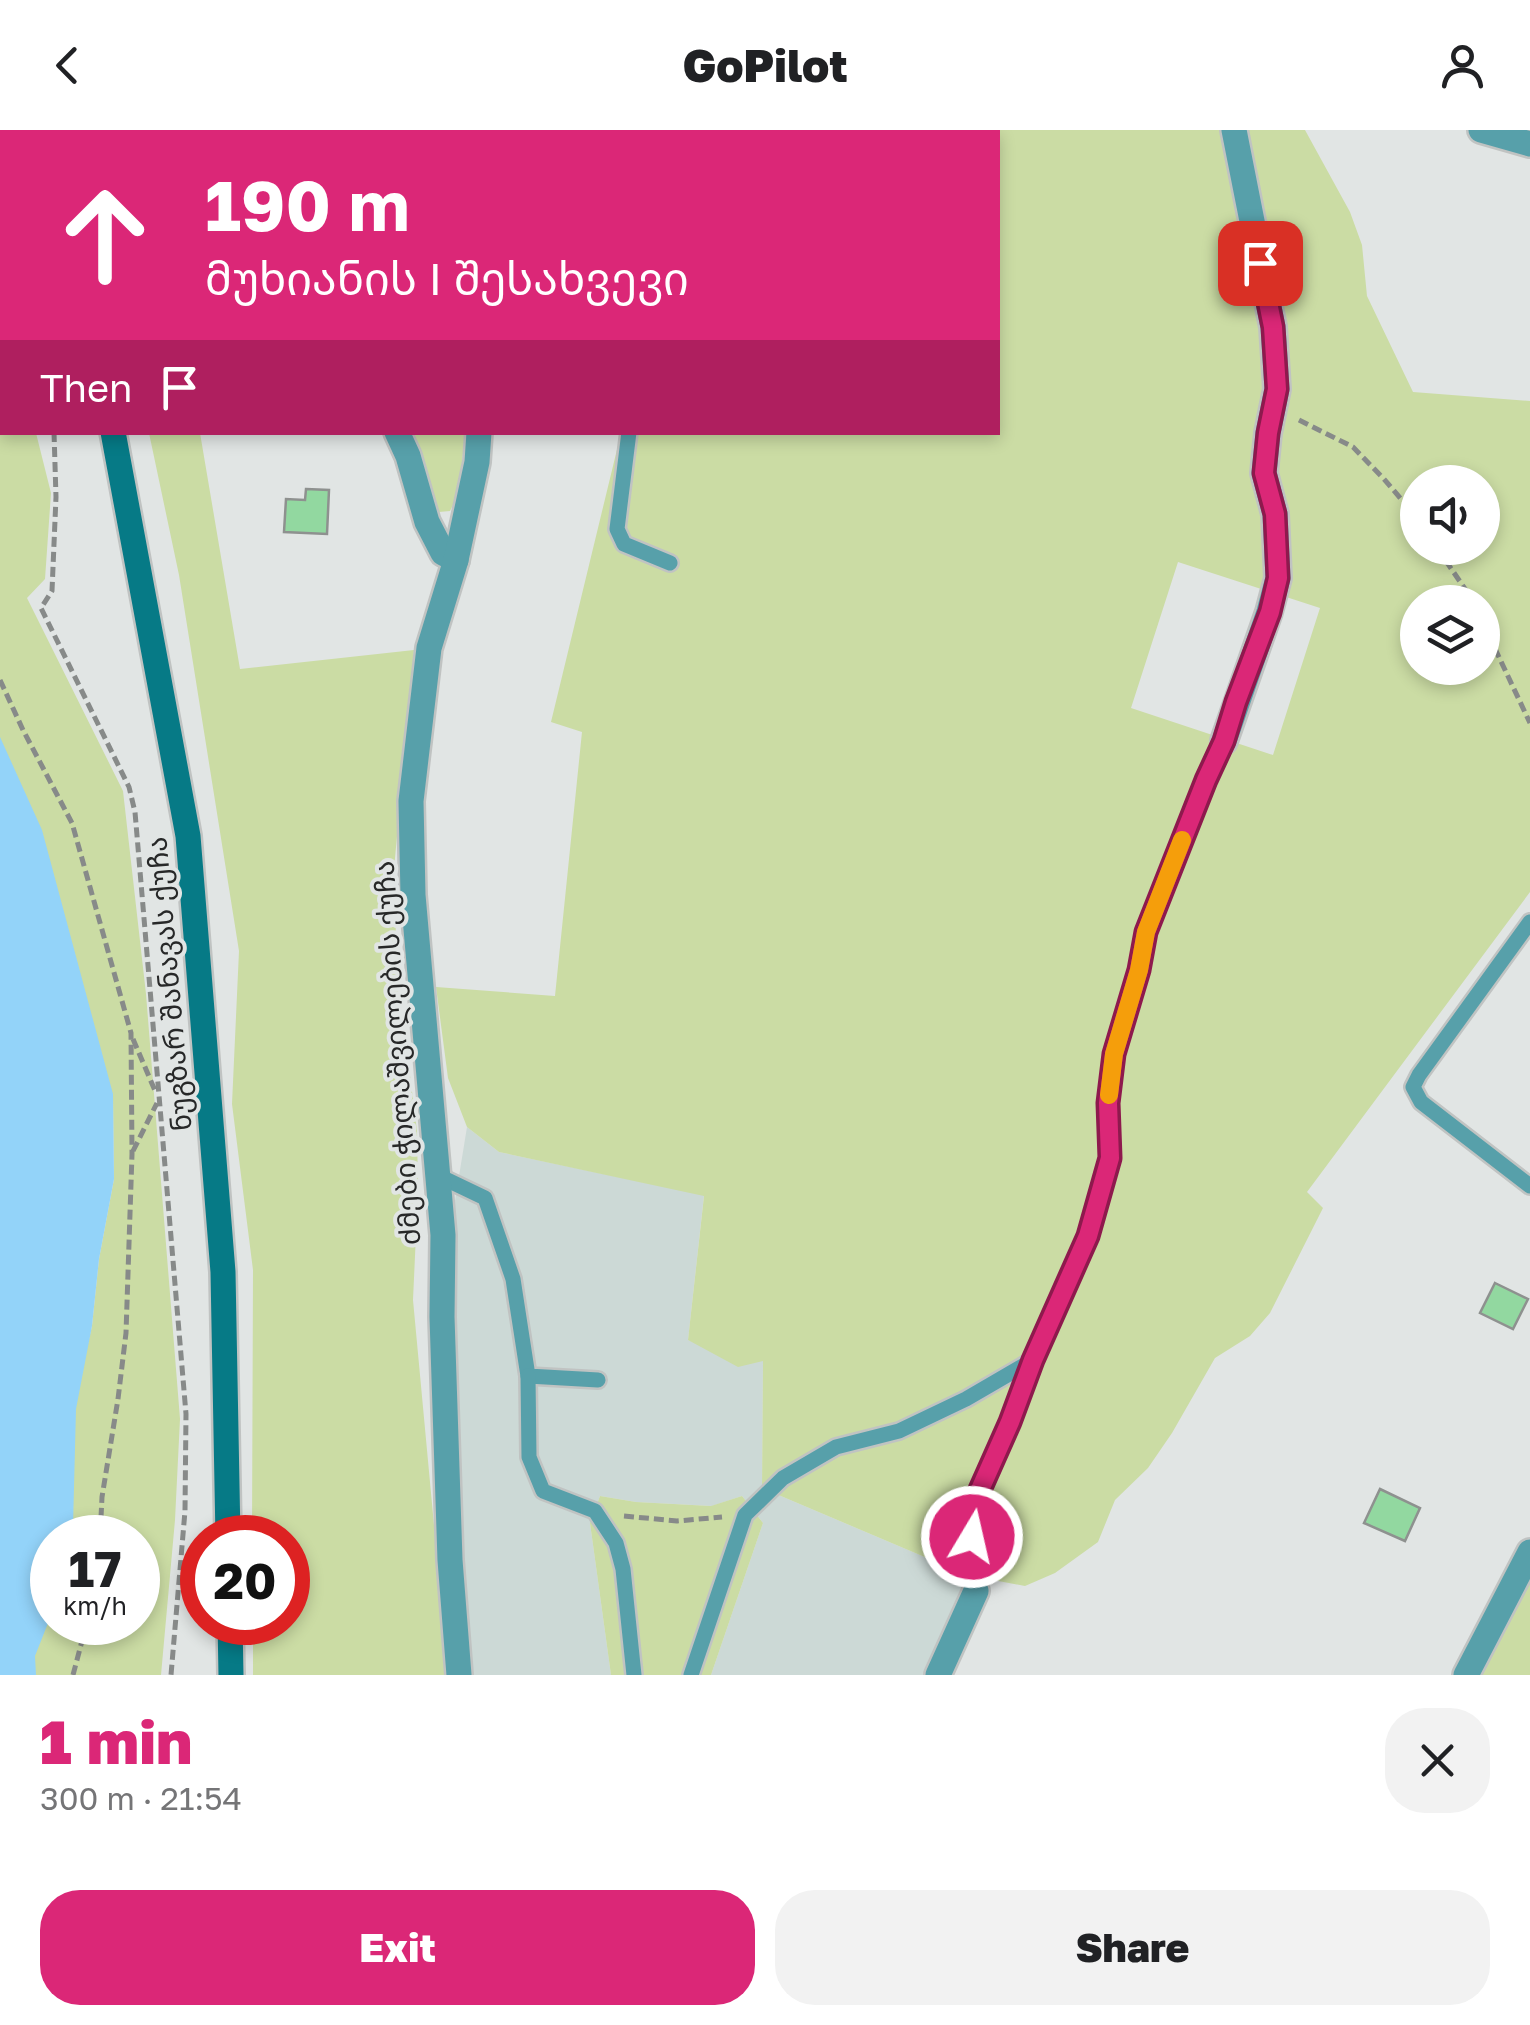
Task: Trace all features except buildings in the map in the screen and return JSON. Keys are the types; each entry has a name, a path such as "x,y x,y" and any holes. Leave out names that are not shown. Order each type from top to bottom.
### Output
{"main road":[{"name":"ნუგზარ შანავას ქუჩა","path":"114,435 188,836 223,1272 228,1515"},
{"path":"230,1645 231,1675"}],"street":[{"path":"1224,741 1270,612 1278,578 1275,514 1264,473 1277,389 1273,327 1234,130"},
{"path":"1482,130 1530,144"},
{"path":"398,435 427,522 443,553 456,560"},
{"name":"ძმები ჭილაშვილების ქუჩა","path":"460,1675 450,1560 442,1235 412,895 411,801 429,648 456,560 477,462 479,435"},
{"path":"1466,1675 1530,1552"},
{"path":"938,1675 976,1591"}],"lane":[{"path":"629,435 616,529 624,544 670,563"},
{"path":"976,1591 971,1510 1088,1236 1110,1158 1108,1103 1114,1054 1146,932 1224,741"},
{"path":"1530,922 1414,1087 1421,1102 1530,1186"},
{"path":"438,1176 485,1198 512,1279 528,1376 529,1457 543,1492 595,1511 616,1543 623,1568 634,1675"},
{"path":"691,1675 746,1515 783,1478 836,1447 900,1431 966,1400 1033,1360"},
{"path":"528,1376 598,1380"}],"path":[{"path":"1272,412 1299,420 1352,448 1400,498"},
{"path":"54,435 52,591 41,608 129,787 135,812 186,1414 186,1511 171,1675"},
{"path":"1500,659 1530,723"},
{"path":"0,680 72,822 131,1033 159,1099 132,1154"},
{"path":"101,1515 126,1333 132,1154 131,1033"},
{"path":"595,1511 677,1521 746,1515"},
{"path":"73,1675 81,1645"}],"shaded area":[{"path":"467,1127 499,1152 704,1195 688,1340 763,1361 762,1488 967,1575 923,1675 711,1675 763,1523 742,1496 712,1506 600,1496 590,1523 611,1675 472,1675 461,1580 454,1207"}],"green space":[{"path":"1000,130 1305,130 1350,212 1362,245 1367,296 1413,392 1530,401 1530,892 1307,1192 1323,1208 1270,1313 1250,1336 1215,1358 1148,1468 1115,1500 1098,1542 1055,1573 1025,1586 967,1575 762,1488 763,1361 738,1367 688,1340 704,1196 499,1152 467,1127 448,1078 436,987 555,996 582,732 551,722 621,435 1000,435","holes":["1178,562 1320,608 1273,755 1131,708"]},
{"path":"0,435 36,435 51,493 45,579 27,598 123,791 146,994 180,1419 161,1675 12,1675 30,1596 30,1645 160,1645 160,1515 49,1515 92,1326 114,1179 113,1099 0,797"},
{"path":"149,435 200,435 240,669 414,650 393,880 399,988 417,1131 413,1300 448,1675 253,1675 253,1645 310,1645 310,1515 252,1515 253,1270 232,1104 239,951 179,575"},
{"path":"412,435 465,435 459,493 450,511 439,512"},
{"path":"600,1496 711,1506 742,1496 763,1523 711,1675 611,1675 590,1523"},
{"path":"1530,1569 1530,1675 1476,1675"}],"water":[{"path":"0,737 42,830 113,1094 114,1179 76,1409 73,1515 30,1515 30,1645 39,1645 35,1656 36,1675 0,1675"}],"slow traffic":[{"path":"1109,1095 1114,1054 1146,932 1182,840"}],"route":[{"path":"972,1537 971,1510 1088,1236 1110,1158 1108,1103 1114,1054 1146,932 1224,741 1270,612 1278,578 1275,514 1264,473 1277,389 1273,327 1260,263"}]}
